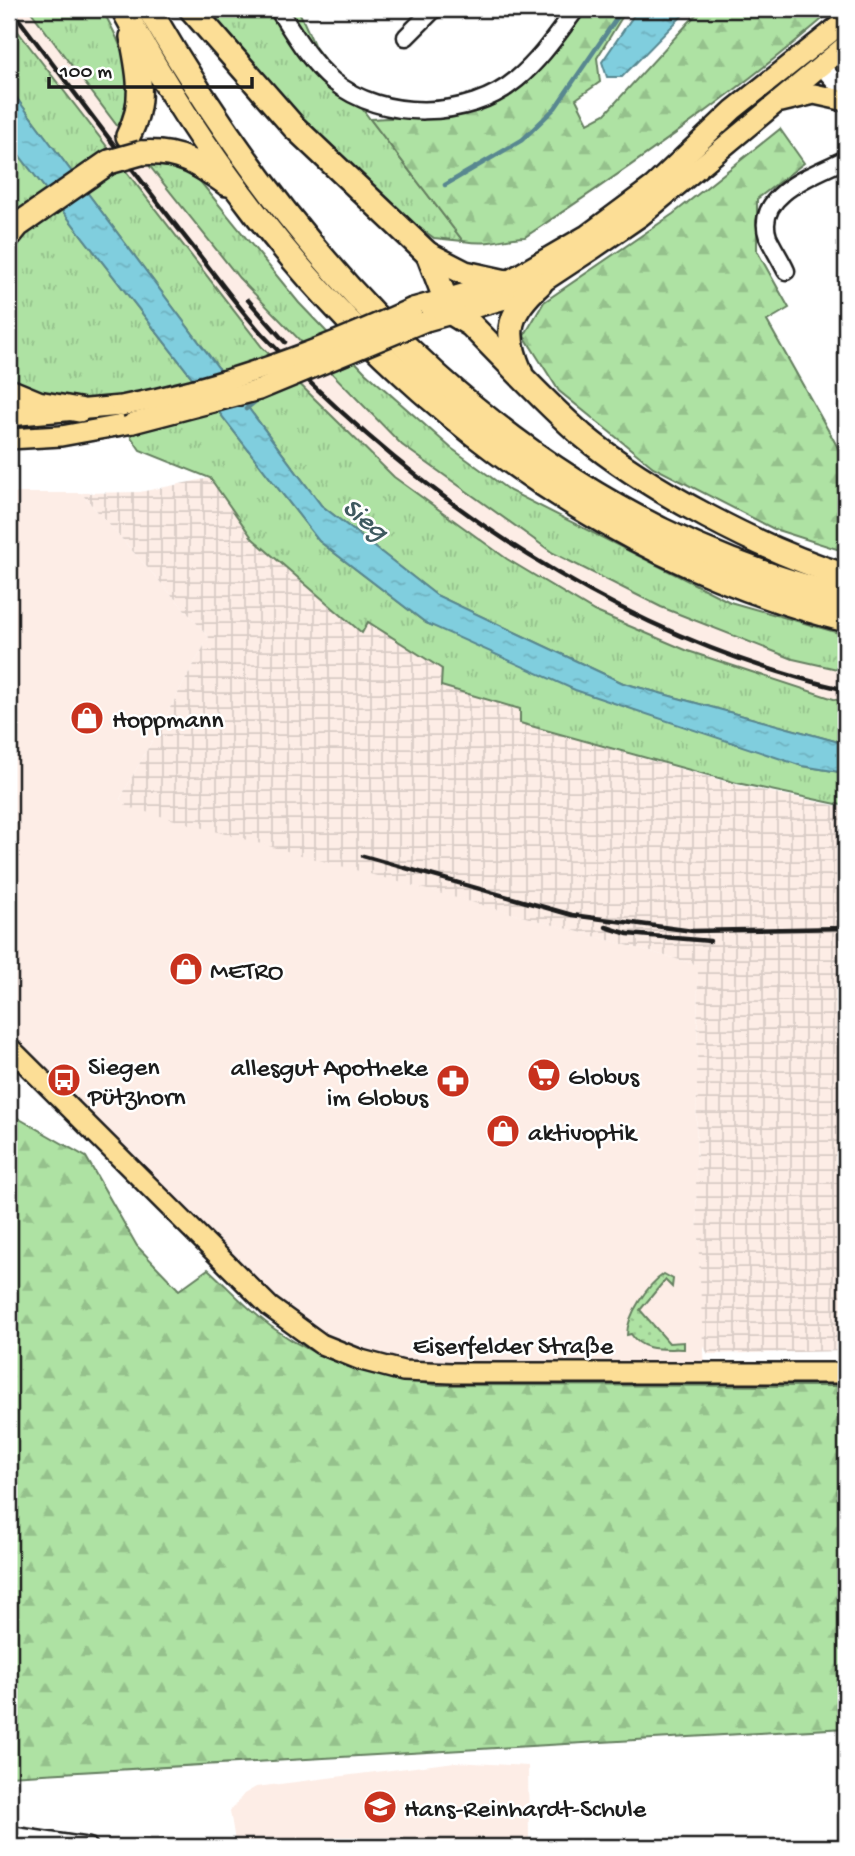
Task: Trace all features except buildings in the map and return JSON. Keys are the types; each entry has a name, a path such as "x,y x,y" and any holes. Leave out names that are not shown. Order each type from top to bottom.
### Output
{"highway":[{"path":"191,9 294,127 428,254 465,273 506,282"},
{"path":"133,12 140,90 135,145"},
{"path":"133,12 185,111 246,198 313,282 363,337 448,417 529,477 674,559 773,598 846,620"},
{"path":"133,12 308,243 384,328 461,398 550,464 629,512 732,559 846,597"},
{"path":"9,236 18,225 135,145 194,161 246,198"},
{"path":"428,254 449,306 581,433 631,472 741,531 846,576"},
{"path":"523,377 511,344 512,320 524,299 540,284"},
{"path":"9,391 38,403 79,410"}],"main road":[{"path":"9,416 121,406 190,393 257,373 449,306 506,282 587,235 653,186 733,110 846,20"},
{"path":"449,306 505,299 540,284 640,216 846,45"},
{"path":"807,51 821,66"},
{"path":"770,107 798,96 814,94 846,101"},
{"path":"9,439 61,436 133,423 259,390 420,315"},
{"name":"Eiserfelder Straße","path":"9,1047 270,1307 321,1344 360,1360 403,1371 452,1373 846,1373"}],"street":[{"path":"278,9 306,52 323,71 360,100 401,110 431,110 474,102 515,81 542,54 576,9"},
{"path":"406,37 434,9"},
{"path":"821,66 846,94"},
{"path":"786,271 767,234 769,209 786,189 845,159"},
{"path":"9,1835 89,1847"}],"shaded area":[{"path":"9,9 29,9 239,278 402,445 793,659 846,671 846,703 688,651 594,611 507,559 394,477 262,347 9,20"},
{"path":"210,478 253,539 363,632 368,622 443,669 442,686 520,709 520,723 737,785 846,808 846,1351 708,1354 703,1345 696,1191 698,965 128,807 120,799 209,637 81,493 140,492"},
{"path":"9,493 81,493 209,637 120,799 128,806 698,965 696,1191 705,1371 452,1373 321,1344 9,1047"},
{"name":"Hans-Reinhardt-Schule","path":"455,1762 528,1766 529,1838 481,1842 481,1847 236,1847 230,1811 244,1794 256,1787"}],"green space":[{"path":"29,9 102,9 122,52 128,80 124,110 118,127"},
{"path":"202,9 298,9 315,47 463,241 434,238 398,212 259,75"},
{"path":"584,9 627,9 597,58 600,82 576,99 588,123 605,114 701,9 834,9 760,70 683,128 525,237 488,242 463,241 370,119 466,109 509,92 529,79 547,61"},
{"path":"9,20 262,347 394,477 507,559 594,611 688,651 846,703 846,744 623,683 436,595 321,505 9,88"},
{"path":"780,129 804,163 757,199 757,251 789,308 767,321 846,462 846,552 774,529 653,467 559,391 524,336 544,302 673,214"},
{"path":"9,142 319,541 426,623 802,766 846,773 846,806 737,783 520,723 520,709 441,686 442,669 368,622 362,633 253,539 210,478 140,450 104,397 54,399 9,380"},
{"path":"148,164 190,169 299,303 365,372 451,448 510,491 730,602 846,635 846,671 793,659 661,607 553,553 402,445 239,278"},
{"path":"9,1113 86,1157 137,1246 179,1290 208,1269 249,1309 276,1330 313,1352 352,1367 393,1378 436,1385 846,1386 846,1728 9,1776"},
{"path":"664,1274 673,1279 672,1287 665,1280 640,1310 669,1343 684,1342 684,1349 648,1347 631,1334 627,1335 631,1318 640,1301 651,1285"}],"water":[{"path":"638,9 685,9 682,16 622,77 607,77 602,62"},
{"path":"9,88 321,505 436,595 623,683 846,744 846,773 802,766 575,690 426,623 319,541 9,142"}],"waterway":[{"path":"445,185 522,140 555,108 623,9"},
{"path":"246,409 261,397"}],"railway":[{"path":"11,9 253,324 323,395 388,453 457,506 528,555 603,599 681,636 762,667 846,690"},
{"path":"248,300 285,342"},
{"path":"363,856 572,915 693,931 846,928"},
{"path":"606,927 628,934 710,941"}],"place":[{"name":"Hoppmann","path":"87,718"},
{"name":"METRO","path":"186,969"},
{"name":"Globus","path":"544,1075"},
{"name":"Siegen Pützhorn","path":"64,1080"},
{"name":"allesgut Apotheke im Globus","path":"453,1081"},
{"name":"aktivoptik","path":"503,1131"},
{"name":"Hans-Reinhardt-Schule","path":"380,1807"}],"water label":[{"name":"Sieg","path":"367,517"}]}
